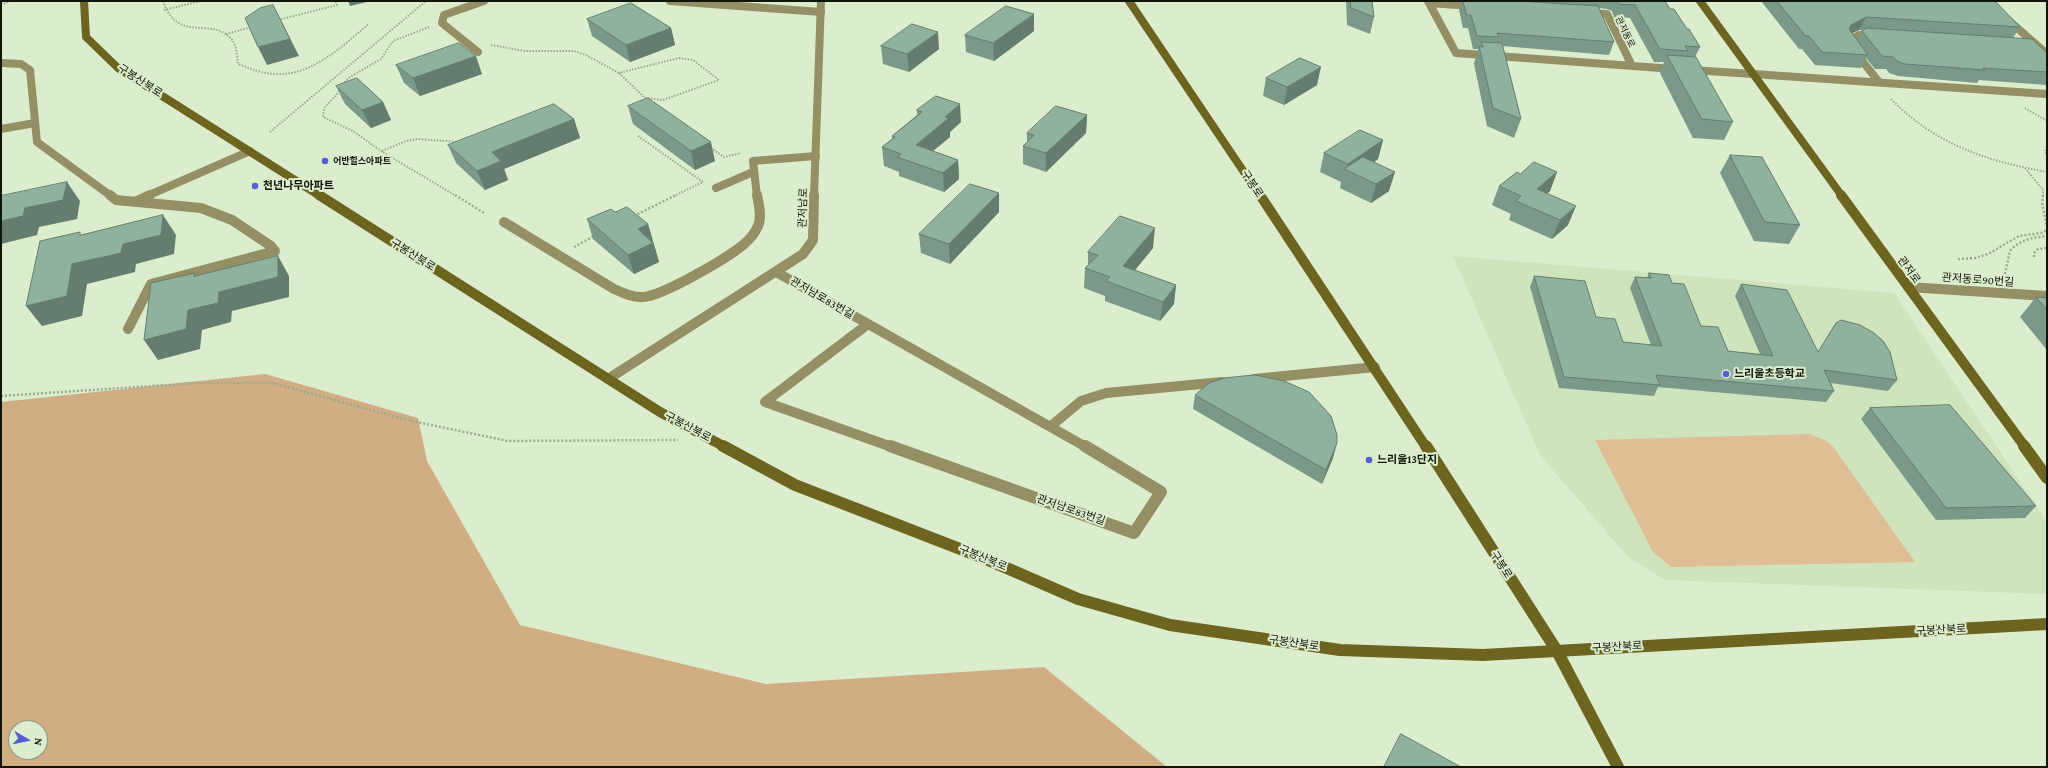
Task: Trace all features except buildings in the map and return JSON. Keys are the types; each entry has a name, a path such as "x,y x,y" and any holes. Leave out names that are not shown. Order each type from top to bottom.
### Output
{"main road":[{"name":"구봉산북로","path":"84,1 86,37 118,68 660,412 795,485 986,559 1078,599 1170,625 1340,650 1483,655 2047,624"},
{"name":"구봉로","path":"1129,1 1375,367 1557,651 1618,767"},
{"name":"관저로","path":"1700,1 2047,478"}],"street":[{"path":"478,52 442,23 444,14 484,1"},
{"path":"670,1 821,12"},
{"name":"관저남로","path":"608,379 803,254 813,240 821,1"},
{"path":"1428,2 1483,7"},
{"path":"1428,2 1456,53 2047,94"},
{"name":"관저동로","path":"1584,13 1607,14 1632,66"},
{"path":"2004,16 2047,54"},
{"path":"1879,82 1847,42 1859,35 1882,37"},
{"path":"2024,46 2040,47"},
{"path":"1,63 15,64 27,67 30,70 37,142 116,200 201,208 232,220 271,246 275,251 152,284 128,329"},
{"path":"1,129 35,123"},
{"path":"135,202 250,151"},
{"path":"504,222 614,289 629,295 644,297 661,293 743,245 750,237 759,222 760,215 753,172 753,161 816,156"},
{"path":"716,188 753,172"},
{"name":"관저남로83번길","path":"776,272 1051,426 1161,492 1134,533 764,402 868,324"},
{"name":"관저동로90번길","path":"1908,287 2047,296"},
{"path":"1051,426 1081,401 1106,393 1375,367"}],"path":[{"path":"1,5 10,1"},
{"path":"162,1 164,10 172,21 226,34 255,26"},
{"path":"164,10 201,1"},
{"path":"278,20 337,5 335,1"},
{"path":"270,132 426,1"},
{"path":"226,34 232,40 238,64 253,71 277,75 296,73 319,64 369,24"},
{"path":"435,26 420,30 393,42 389,46 386,54 381,59 348,78 338,93 324,108 322,116 354,130 381,151 484,213"},
{"path":"485,42 506,50 574,52 585,55 611,70 619,72 679,58 693,60 719,80 663,100 645,98"},
{"path":"619,72 650,102"},
{"path":"1888,96 1911,118 1954,145 1987,158 2047,172"},
{"path":"2023,106 2047,121"},
{"path":"628,220 703,182 638,136"},
{"path":"381,151 406,141 417,139 461,142"},
{"path":"707,145 724,157 745,152"},
{"path":"2047,147 2045,152 2047,155"},
{"path":"2025,167 2043,190 2042,203 2047,226"},
{"path":"1958,259 1975,258 1988,254 2019,236 2041,233 2047,230"},
{"path":"573,247 600,233"},
{"path":"2004,279 2010,252 2016,245 2032,238 2047,236"},
{"path":"2034,257 2035,252 2047,248"},
{"path":"1,396 197,383 273,382 406,420 508,441 681,440"}],"shaded area":[{"name":"느리울초등학교","path":"1453,256 1894,293 2047,522 2047,594 1665,580 1628,557 1540,455"},
{"path":"265,374 418,418 427,461 520,625 766,684 1044,667 1167,767 1,767 1,402"},
{"path":"1809,434 1827,441 1834,448 1915,562 1671,567 1653,552 1595,440"}],"place":[{"name":"어반힐스아파트","path":"325,161"},
{"name":"천년나무아파트","path":"255,186"},
{"name":"느리울초등학교","path":"1726,374"},
{"name":"느리울13단지","path":"1369,460"}]}
